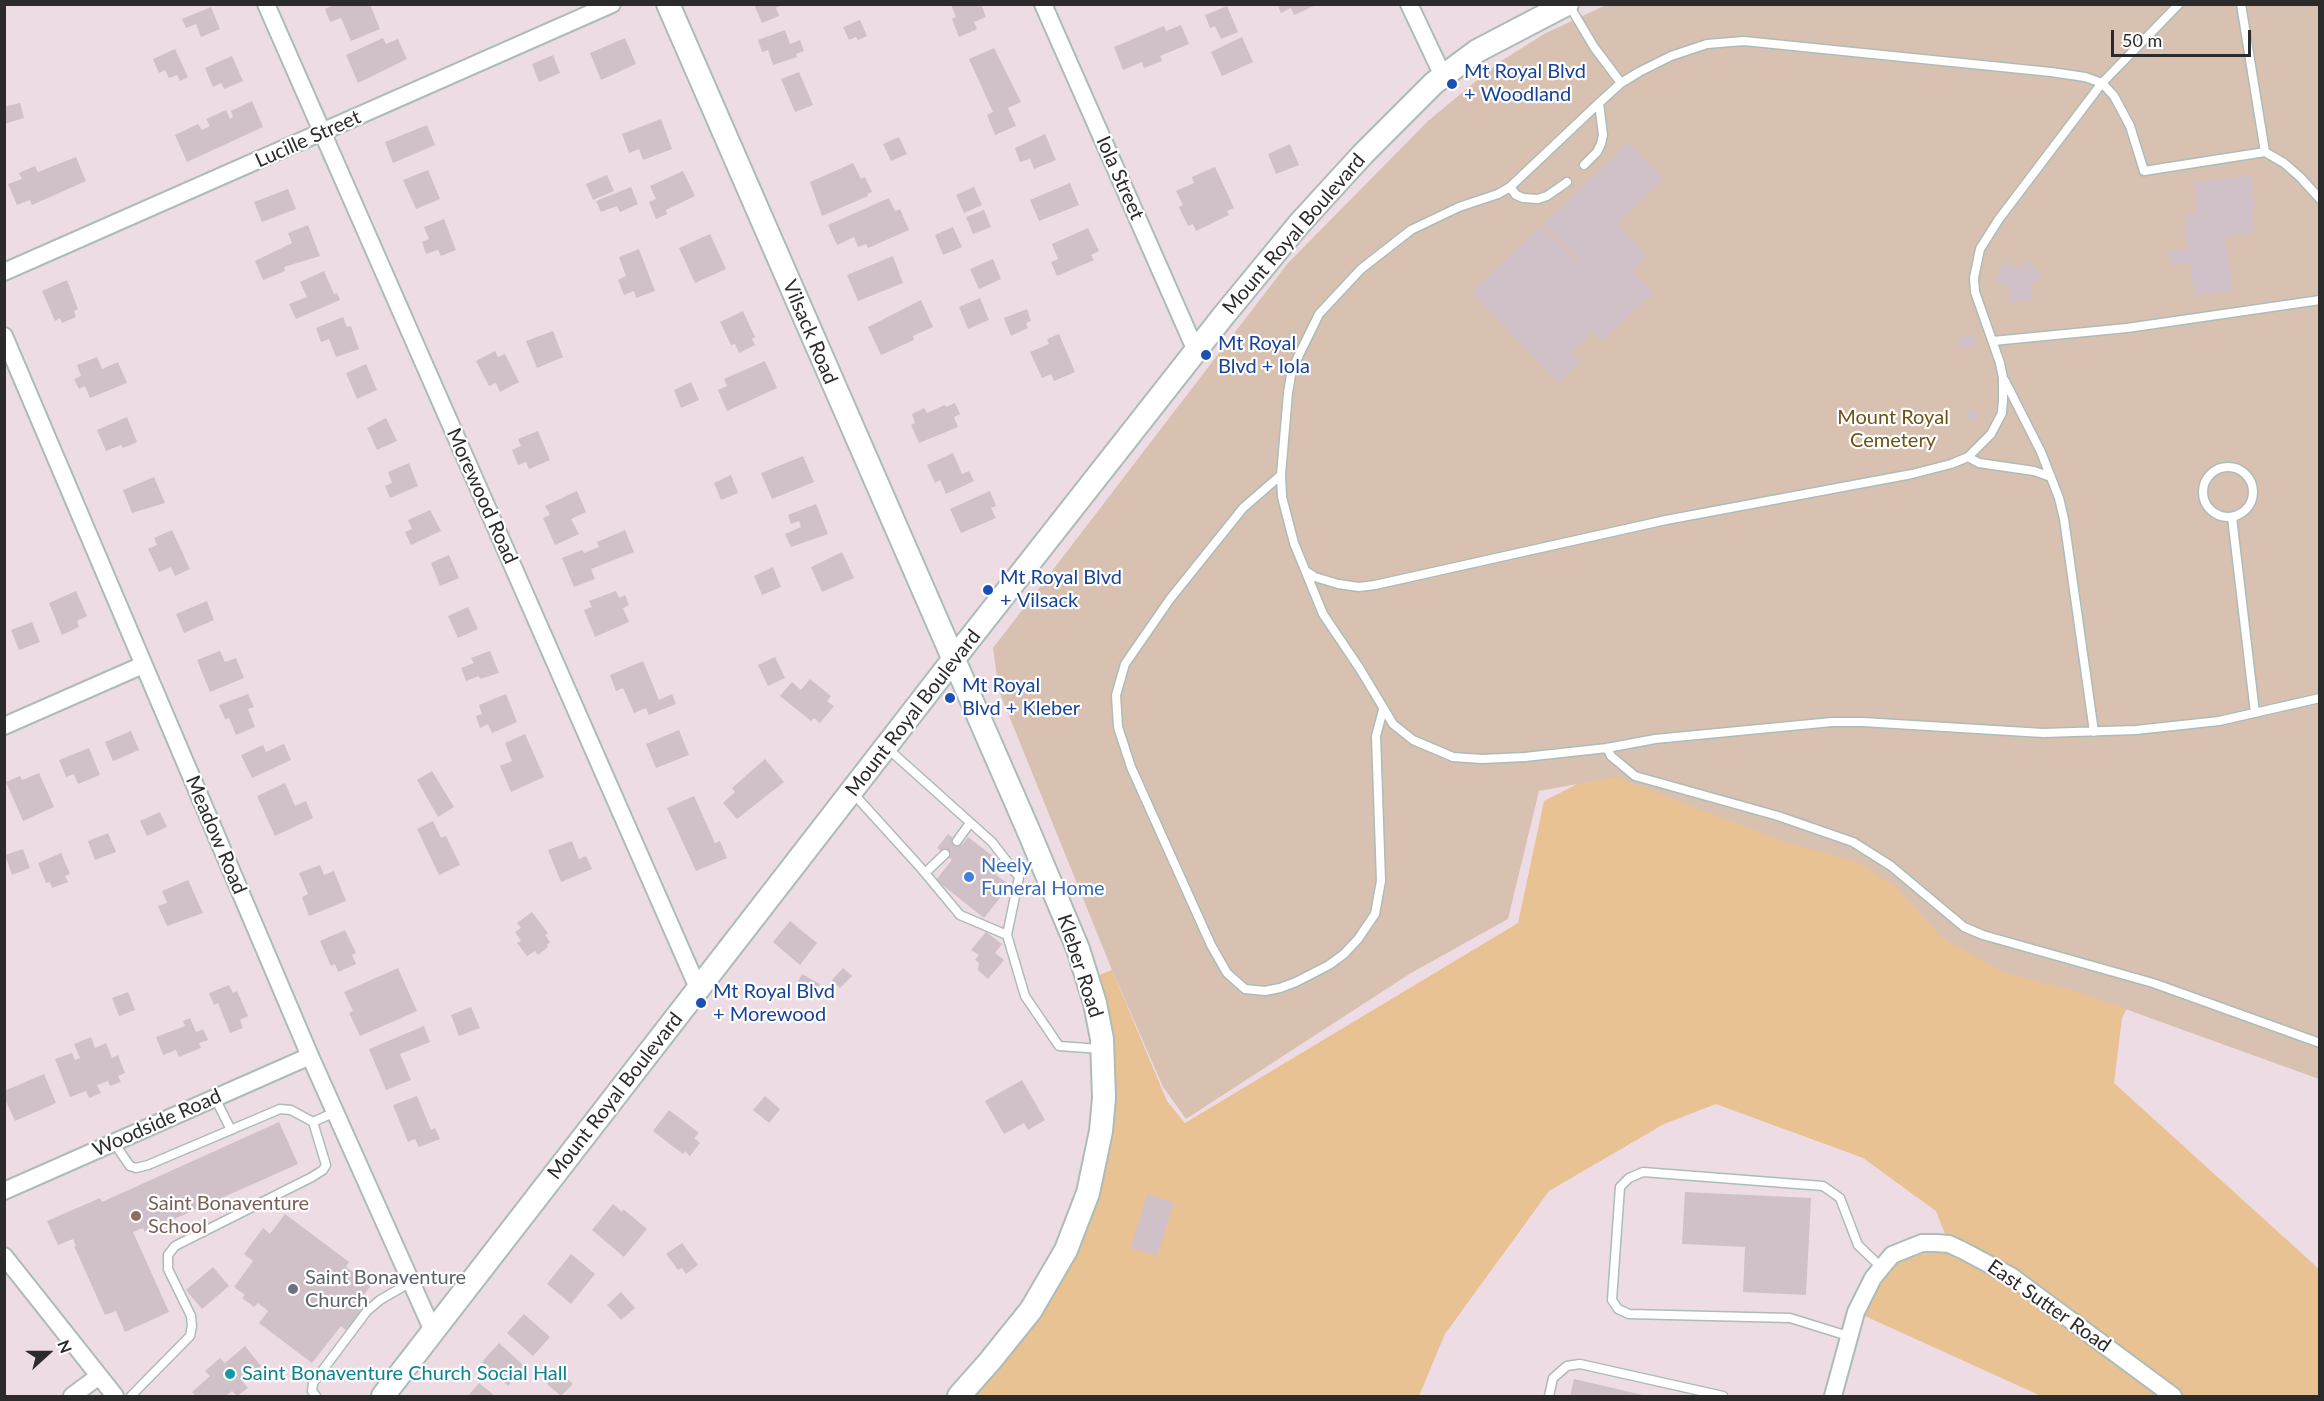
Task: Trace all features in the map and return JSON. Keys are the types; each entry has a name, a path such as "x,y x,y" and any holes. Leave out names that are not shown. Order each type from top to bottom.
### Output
{"main road":[{"name":"Vilsack Road","path":"668,4 953,660"},
{"name":"Mount Royal Boulevard","path":"383,1396 953,660 1299,224 1392,124 1443,76 1477,51 1568,4"},
{"name":"Kleber Road","path":"953,660 1029,831 1078,949 1095,1003 1102,1050 1104,1098 1093,1175 1066,1250 1030,1310 959,1396"}],"street":[{"name":"Morewood Road","path":"266,4 698,988"},
{"name":"Lucille Street","path":"4,272 612,4"},
{"name":"Iola Street","path":"1043,4 1196,351"},
{"path":"1409,4 1443,76"},
{"name":"Meadow Road","path":"4,336 310,1056 433,1331"},
{"path":"4,726 144,665"},
{"name":"Woodside Road","path":"4,1191 310,1056"},
{"name":"East Sutter Road","path":"1833,1396 1848,1336 1864,1294 1881,1267 1892,1255 1922,1243 1949,1244 1981,1258 2011,1276 2173,1396"},
{"path":"4,1256 115,1396"},
{"path":"72,1396 99,1376"}],"lane":[{"path":"1568,4 1594,47 1621,83"},
{"path":"1306,570 1316,577 1338,584 1359,587 1375,585 1666,520 1912,474 1968,457 1983,444 1998,423 2004,400 2003,378 1993,341 1975,292 1974,278 1980,249 1999,219 2102,83 2179,4"},
{"path":"2241,4 2265,152"},
{"path":"2319,199 2284,163 2265,152 2144,171 2130,126 2114,96 2102,83 2085,77 1726,41 1688,49 1621,83 1510,187 1449,211 1411,230 1361,268 1319,314 1291,375 1285,416 1281,475 1282,497 1294,543 1323,614 1393,724 1413,740 1453,757 1500,759 1607,748 1665,738 1832,722 2043,733 2094,732 2209,722 2319,698"},
{"path":"1584,165 1597,152 1601,144 1603,135 1599,103"},
{"path":"1510,187 1516,195 1538,199 1547,196 1567,182"},
{"path":"1993,341 2127,328 2319,300"},
{"path":"2003,378 2030,427 2051,477 2064,519 2094,732"},
{"path":"1968,457 1979,463 2034,471 2051,477"},
{"path":"2221,468 2235,468 2251,482 2252,501 2241,514 2232,517 2211,511 2203,494 2210,475 2221,468"},
{"path":"1281,475 1243,508 1170,599 1128,657 1121,673 1116,695 1118,727 1131,767 1210,945 1227,974 1245,989 1265,991 1280,988 1320,970 1344,954 1358,939 1375,914 1381,880 1376,736 1383,710"},
{"path":"2232,517 2255,713"},
{"path":"886,747 992,842 1019,877 1007,935 1025,996 1059,1046 1102,1050"},
{"path":"1607,748 1611,756 1635,776 1778,816 1853,842 1891,866 1964,927 1983,935 2068,961 2153,983 2319,1043"},
{"path":"852,791 960,915 1007,935"},
{"path":"957,841 970,823"},
{"path":"925,873 945,854"},
{"path":"215,1098 231,1130"},
{"path":"114,1143 130,1166 136,1168 280,1110 291,1110 313,1122 326,1165 323,1170 175,1246 168,1255 168,1269 191,1316 190,1336 131,1396"},
{"path":"313,1122 335,1112"},
{"path":"1848,1336 1790,1318 1629,1314 1618,1309 1612,1300 1620,1187 1629,1178 1643,1172 1822,1186 1840,1198 1858,1245 1881,1267"},
{"path":"316,1396 312,1391 313,1383 367,1311 380,1300 411,1282"},
{"path":"1549,1396 1553,1378 1567,1366 1580,1364 1724,1396"}],"shaded area":[{"path":"1638,753 2149,967 2122,1018 2114,1083 2319,1269 2319,1396 2041,1396 1856,1312 1892,1255 1949,1244 1936,1211 1863,1158 1716,1104 1664,1124 1549,1191 1445,1334 1419,1396 959,1396 1031,1310 1101,1131 1089,979 1112,970 1167,1101 1185,1123 1518,923 1544,801"}],"green space":[{"name":"Mount Royal Cemetery","path":"1608,4 2319,5 2319,1079 2078,992 2005,973 1943,939 1896,888 1860,863 1782,841 1616,777 1539,791 1508,919 1411,973 1186,1119 1163,1087 1112,970 999,691 993,648 1288,263 1428,121 1498,63 1544,34"}],"building":[{"path":"335,4 370,4 380,29 351,41 341,18 330,22 325,9"},
{"path":"754,4 784,4 776,8 779,16 762,23"},
{"path":"981,4 986,17 974,22 977,29 959,37 952,19 956,17 951,5"},
{"path":"1277,4 1318,4 1294,15 1291,8 1281,13"},
{"path":"1227,6 1238,32 1221,39 1215,26 1210,28 1205,15"},
{"path":"211,7 220,29 201,37 196,24 186,28 182,19"},
{"path":"860,20 867,36 858,40 856,37 849,40 843,27"},
{"path":"1181,25 1189,44 1160,56 1162,61 1144,68 1142,62 1123,70 1114,47 1164,26 1166,31"},
{"path":"785,30 790,44 800,40 804,51 796,54 797,57 773,65 768,50 762,52 758,40"},
{"path":"1242,37 1253,62 1222,76 1211,52"},
{"path":"383,38 386,44 398,39 407,59 358,83 346,55"},
{"path":"625,38 636,64 601,80 590,53"},
{"path":"994,48 1021,102 1008,108 1016,126 995,135 987,115 993,112 969,59"},
{"path":"175,49 188,77 180,81 177,75 169,78 165,70 159,73 153,59"},
{"path":"553,55 560,73 539,82 532,64"},
{"path":"232,56 243,81 224,89 221,83 213,87 205,68"},
{"path":"799,72 813,105 795,112 781,79"},
{"path":"252,101 263,127 187,162 175,135 198,124 202,130 210,126 206,119 226,110 230,119 233,117 231,111"},
{"path":"20,103 24,118 4,124 4,107"},
{"path":"661,119 672,149 643,160 639,149 629,153 622,134"},
{"path":"427,125 435,145 393,163 385,142"},
{"path":"1045,134 1056,160 1034,169 1030,159 1020,162 1015,148"},
{"path":"899,137 907,154 891,161 883,144"},
{"path":"1628,142 1663,179 1617,224 1647,256 1632,271 1653,293 1602,341 1593,332 1571,352 1580,362 1558,383 1472,292 1541,226 1577,263 1579,261 1543,224"},
{"path":"1290,144 1299,165 1276,174 1268,154"},
{"path":"76,157 86,181 32,205 30,200 17,205 8,184 22,179 19,173 35,166 38,172"},
{"path":"853,163 861,179 865,177 872,192 867,194 868,196 822,216 810,182"},
{"path":"1215,167 1234,208 1227,211 1229,215 1196,231 1193,224 1188,226 1179,207 1183,205 1176,191 1194,183 1192,177"},
{"path":"428,170 440,199 416,209 403,180"},
{"path":"683,171 695,196 666,210 667,214 656,219 649,202 656,199 650,186"},
{"path":"607,175 614,191 593,200 586,184"},
{"path":"2251,175 2255,232 2225,236 2233,290 2194,295 2190,262 2170,266 2167,250 2188,249 2184,215 2197,213 2194,182"},
{"path":"1070,183 1079,205 1039,221 1030,200"},
{"path":"631,187 638,204 620,212 617,206 601,212 596,201"},
{"path":"974,187 982,205 964,213 956,195"},
{"path":"288,189 296,209 262,222 254,202"},
{"path":"889,198 895,211 900,209 909,230 868,248 866,244 858,247 854,237 837,245 828,225"},
{"path":"984,210 991,227 973,234 966,217"},
{"path":"444,219 456,250 441,256 438,250 426,254 422,242 429,239 424,227"},
{"path":"308,225 320,256 284,267 285,271 263,280 255,261 292,243 288,233"},
{"path":"953,227 962,247 943,255 935,235"},
{"path":"1088,228 1099,251 1091,255 1094,260 1057,276 1051,262 1058,259 1052,244"},
{"path":"710,234 726,269 695,283 679,248"},
{"path":"639,249 655,291 636,298 634,291 624,295 618,280 626,276 619,257"},
{"path":"893,256 903,283 858,301 847,275"},
{"path":"993,259 1001,279 979,289 970,269"},
{"path":"2029,260 2042,276 2031,285 2033,300 2010,303 2009,288 1995,283 2003,262 2020,268"},
{"path":"324,271 334,294 337,293 340,300 296,319 289,304 307,297 300,282"},
{"path":"67,280 78,309 74,311 76,317 62,323 60,318 55,321 42,291"},
{"path":"980,298 989,320 968,329 959,307"},
{"path":"921,300 933,327 913,336 914,340 881,355 868,327"},
{"path":"1027,309 1031,321 1026,323 1028,328 1011,336 1004,318"},
{"path":"743,311 755,337 752,339 755,345 739,353 735,344 731,345 720,322"},
{"path":"343,317 347,327 351,326 359,349 336,357 329,339 321,342 316,328"},
{"path":"553,331 563,357 537,368 526,341"},
{"path":"1972,333 1976,344 1962,350 1957,339"},
{"path":"1059,334 1075,372 1054,381 1051,374 1042,378 1030,352 1049,344 1047,339"},
{"path":"495,351 498,357 505,354 519,382 500,392 496,383 489,386 476,361"},
{"path":"97,357 102,369 118,362 127,383 90,398 85,386 79,389 74,379 81,376 77,365"},
{"path":"765,361 777,388 727,411 718,390 727,386 724,379"},
{"path":"366,364 377,390 357,399 346,373"},
{"path":"691,382 699,400 681,408 674,390"},
{"path":"955,403 960,414 954,417 958,427 919,443 911,425 915,423 912,414 924,408 927,413"},
{"path":"1970,408 1979,413 1975,422 1965,417"},
{"path":"127,417 137,442 123,448 121,445 106,451 97,430"},
{"path":"386,418 397,441 377,450 367,428"},
{"path":"538,431 550,460 529,469 526,462 518,465 512,450 521,446 518,439"},
{"path":"953,453 962,474 969,471 974,481 946,494 940,480 935,483 927,465"},
{"path":"803,456 814,482 772,499 761,473"},
{"path":"409,463 418,486 390,498 385,486 392,483 388,472"},
{"path":"731,475 738,493 721,500 714,483"},
{"path":"154,477 165,503 132,513 123,490"},
{"path":"577,491 586,512 571,519 579,534 555,545 543,518 550,515 545,506"},
{"path":"990,491 996,506 991,508 996,518 961,533 950,509"},
{"path":"816,504 828,534 791,547 785,534 801,527 799,521 791,524 788,515"},
{"path":"430,510 441,531 411,545 405,532 412,529 408,520"},
{"path":"172,530 190,569 175,576 171,567 159,572 148,549 157,545 154,538"},
{"path":"625,530 634,552 591,569 595,579 574,587 562,558 582,550 584,553 599,547 597,542"},
{"path":"842,552 854,578 822,592 811,567"},
{"path":"449,555 459,578 440,586 431,563"},
{"path":"773,567 781,587 762,595 754,576"},
{"path":"76,591 87,616 77,621 79,627 62,635 49,603"},
{"path":"616,591 619,598 625,595 629,605 623,608 629,622 595,637 584,610 592,607 589,601"},
{"path":"207,601 214,620 184,633 176,614"},
{"path":"468,607 478,629 458,638 448,616"},
{"path":"32,622 40,642 19,650 11,630"},
{"path":"220,651 225,662 236,658 244,678 210,692 197,660"},
{"path":"490,651 499,673 466,681 461,668 474,663 471,658"},
{"path":"775,657 785,678 768,686 758,665"},
{"path":"643,661 659,700 672,694 676,704 649,715 646,708 634,713 623,688 616,691 610,675"},
{"path":"810,679 831,696 827,701 834,706 820,723 814,718 811,721 780,696 792,682 801,690"},
{"path":"248,694 254,707 248,709 255,727 236,735 229,718 225,719 219,705"},
{"path":"506,694 517,722 492,733 488,724 480,728 476,716 482,714 479,705"},
{"path":"679,730 689,755 656,768 646,744"},
{"path":"131,731 139,750 113,761 105,742"},
{"path":"525,734 544,777 511,792 500,766 512,761 505,743"},
{"path":"284,744 291,760 252,778 241,755 263,745 266,752"},
{"path":"89,748 100,775 78,784 74,774 66,777 59,760"},
{"path":"765,759 784,782 737,819 723,803 735,792 732,788"},
{"path":"432,771 454,807 438,817 417,780"},
{"path":"39,773 54,807 23,821 6,782 20,776 22,780"},
{"path":"285,783 295,806 306,801 313,818 275,836 257,796"},
{"path":"694,796 715,843 720,841 727,858 696,871 667,808"},
{"path":"160,812 167,827 147,836 140,821"},
{"path":"433,821 441,838 446,836 460,865 439,875 417,829"},
{"path":"108,833 116,852 95,860 88,841"},
{"name":"Neely Funeral Home","path":"948,834 962,845 968,837 1004,865 996,875 1010,885 984,918 936,880 952,860 937,848"},
{"path":"572,841 579,859 586,856 592,869 561,882 548,850"},
{"path":"23,849 30,868 12,875 5,855"},
{"path":"61,853 70,874 65,876 68,882 52,888 50,882 46,883 38,863"},
{"path":"320,865 324,875 334,871 346,901 309,916 302,897 308,894 299,873"},
{"path":"188,880 203,913 167,926 158,906 167,903 162,891"},
{"path":"532,912 548,933 545,935 550,942 548,947 538,955 535,951 527,956 517,943 521,941 515,932 521,928 517,923"},
{"path":"790,921 817,943 800,965 773,942"},
{"path":"345,930 356,953 352,955 356,964 338,972 335,964 331,966 320,941"},
{"path":"986,932 1002,944 995,953 1004,960 988,979 978,970 979,963 975,960 979,955 971,950"},
{"path":"398,968 417,1011 360,1036 349,1013 353,1011 344,992"},
{"path":"843,968 852,976 840,988 832,980"},
{"path":"802,974 820,984 814,995 796,985"},
{"path":"229,985 233,993 237,991 248,1016 240,1020 243,1028 230,1033 218,1003 214,1005 209,993"},
{"path":"128,992 135,1010 119,1016 112,998"},
{"path":"471,1007 480,1028 459,1036 451,1015"},
{"path":"190,1018 196,1032 203,1029 208,1040 199,1043 201,1048 179,1057 176,1050 163,1055 156,1037 185,1026 183,1021"},
{"path":"424,1026 430,1042 400,1054 411,1080 386,1090 369,1049"},
{"path":"91,1037 95,1048 106,1043 112,1058 118,1055 125,1073 118,1076 121,1082 110,1086 108,1081 97,1085 101,1093 89,1098 86,1091 70,1097 55,1059 72,1053 75,1060 80,1058 74,1044"},
{"path":"44,1074 56,1103 15,1121 4,1097 4,1091"},
{"path":"1022,1080 1045,1120 1028,1130 1024,1123 1004,1134 985,1101"},
{"path":"417,1096 431,1130 435,1128 440,1139 419,1147 415,1139 408,1142 393,1105"},
{"path":"765,1096 780,1109 769,1123 753,1110"},
{"path":"669,1110 699,1133 694,1138 700,1143 690,1156 685,1151 683,1154 653,1131"},
{"path":"279,1122 298,1164 145,1232 143,1228 133,1232 169,1312 125,1332 116,1311 105,1315 73,1239 58,1245 47,1221 100,1198 102,1202"},
{"path":"1685,1192 1811,1198 1806,1295 1743,1292 1745,1247 1682,1244"},
{"path":"1147,1194 1174,1203 1157,1256 1131,1248"},
{"path":"613,1204 622,1212 623,1209 647,1229 624,1257 592,1230"},
{"path":"285,1214 349,1262 346,1267 360,1277 363,1273 374,1281 358,1303 364,1308 347,1331 341,1326 312,1363 259,1323 268,1311 258,1303 254,1307 242,1298 245,1295 234,1287 253,1261 244,1254 263,1228 270,1234"},
{"path":"682,1243 698,1265 686,1274 682,1268 678,1270 666,1254"},
{"path":"571,1254 595,1274 571,1304 547,1284"},
{"path":"213,1267 229,1286 202,1309 186,1290"},
{"path":"621,1292 635,1308 621,1320 607,1305"},
{"path":"524,1314 550,1337 533,1356 507,1333"},
{"path":"499,1343 525,1367 508,1386 482,1362"},
{"name":"Saint Bonaventure Church Social Hall","path":"245,1346 261,1366 243,1382 248,1388 237,1396 232,1391 226,1396 196,1396 192,1392 210,1376 205,1371 220,1358 225,1363"},
{"path":"559,1372 573,1384 561,1396 547,1384"},
{"path":"1574,1379 1647,1396 1570,1396"},
{"path":"479,1383 495,1396 468,1396"}],"place":[{"name":"Mt Royal Blvd + Woodland","path":"1452,84"},
{"name":"Mt Royal Blvd + Iola","path":"1206,355"},
{"name":"Mt Royal Blvd + Vilsack","path":"988,590"},
{"name":"Mt Royal Blvd + Kleber","path":"950,698"},
{"name":"Neely Funeral Home","path":"969,877"},
{"name":"Mt Royal Blvd + Morewood","path":"701,1003"},
{"name":"Saint Bonaventure School","path":"136,1216"},
{"name":"Saint Bonaventure Church","path":"293,1289"},
{"name":"Saint Bonaventure Church Social Hall","path":"230,1374"}]}
